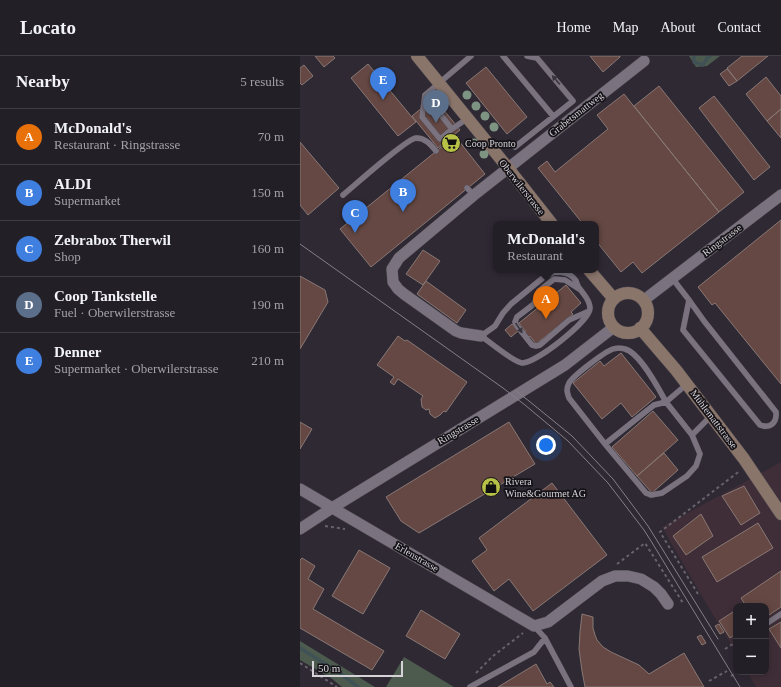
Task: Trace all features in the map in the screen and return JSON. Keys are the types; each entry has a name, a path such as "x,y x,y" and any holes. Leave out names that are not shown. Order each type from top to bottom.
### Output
{"main road":[{"name":"Oberwilerstrasse","path":"417,56 550,221"},
{"path":"592,273 614,299"},
{"path":"625,293 632,293 638,295 644,300 648,310 648,315 644,324 640,328 636,331 624,332 614,327 608,313 614,299 625,293"},
{"name":"Mühlemattstrasse","path":"640,328 687,384 744,459 781,514"}],"street":[{"name":"Grabetsmattweg","path":"481,336 456,331 398,289 393,282 392,270 399,258 470,192 508,168 644,61"},
{"name":"Ringstrasse","path":"644,300 781,195"},
{"name":"Ringstrasse","path":"300,529 565,365 614,327"},
{"name":"Erlenstrasse","path":"300,489 534,626"},
{"path":"534,626 548,622 602,581 615,576 628,576 641,579 654,587 668,604"}],"lane":[{"path":"468,118 440,139 422,117 424,94 471,56"},
{"path":"503,56 553,116"},
{"path":"515,147 573,101 537,58 527,56"},
{"path":"424,94 452,129"},
{"path":"563,108 571,118"},
{"path":"343,195 410,140 415,138 427,141 436,151"},
{"path":"552,273 544,277 511,304 495,326 481,336 514,361 522,363 528,362 549,350 578,326 589,312 590,307 586,297 579,289 565,280 554,279 539,291 534,304 517,317 517,326 532,345 540,345 569,320 589,312"},
{"path":"567,273 576,281 579,289"},
{"path":"672,278 776,412 776,417 773,424 765,427 760,425 683,330 689,300"},
{"path":"614,348 626,349 636,356 650,373 666,402 692,435 700,454 696,466 687,476 662,493 651,495 646,493 605,444 569,398 566,389 569,382 604,353 614,348"},
{"path":"605,444 654,405 666,402 687,384"},
{"path":"692,435 711,416"},
{"path":"769,622 781,614"},
{"path":"534,626 545,638 571,687"},
{"path":"470,687 534,652 545,638"}],"path":[{"path":"698,594 660,532 738,473 744,459"},
{"path":"615,566 645,543 683,603"},
{"path":"476,673 493,656 534,626"},
{"path":"725,648 733,644"},
{"path":"300,663 337,687"},
{"path":"709,681 727,671"}],"shaded area":[{"path":"781,462 781,687 756,687 749,675 769,675 769,603 733,603 733,648 662,527"}],"green space":[{"path":"689,56 720,56 707,66 696,67"},
{"path":"300,641 375,687 342,687 331,678 300,660"},
{"path":"404,657 454,687 386,687"}],"building":[{"path":"315,56 333,56 335,58 324,67"},
{"path":"590,56 620,56 620,57 603,72"},
{"path":"742,56 768,56 737,81 727,68"},
{"path":"368,64 416,122 398,136 351,78"},
{"path":"304,65 313,76 302,85 300,83 300,68"},
{"path":"486,67 527,117 507,134 466,83"},
{"path":"727,69 737,81 729,86 720,74"},
{"path":"766,77 781,96 781,109 767,121 746,94"},
{"path":"659,86 744,192 719,212 634,106"},
{"path":"624,94 719,212 642,273 633,262 621,272 599,245 599,221 581,221 538,168 547,161 555,172 608,129 597,115"},
{"path":"714,96 770,167 754,180 699,108"},
{"path":"434,98 460,130 438,148 412,116"},
{"path":"781,109 781,138 767,121"},
{"path":"455,136 485,174 371,267 340,229"},
{"path":"300,142 339,188 308,215 300,205"},
{"path":"781,220 781,384 715,303 712,305 698,287"},
{"path":"423,250 440,261 423,285 406,274"},
{"path":"300,276 325,290 328,302 300,349"},
{"path":"426,281 466,310 457,323 417,294"},
{"path":"566,285 581,303 571,312 573,314 536,344 530,336 528,338 524,333 526,332 519,323"},
{"path":"512,324 518,331 511,337 505,330"},
{"path":"398,336 405,341 407,340 467,382 446,412 444,411 435,418 430,414 429,409 426,410 422,407 421,399 423,396 398,379 394,385 390,382 394,377 377,365"},
{"path":"621,353 656,397 632,417 621,403 602,419 573,383 600,361 604,366"},
{"path":"653,411 678,440 637,476 612,447"},
{"path":"300,422 312,429 300,449"},
{"path":"509,422 535,464 419,533 401,521 386,497"},
{"path":"664,453 678,470 652,493 637,476"},
{"path":"552,483 607,555 533,611 509,579 494,591 472,561 487,550 479,538"},
{"path":"744,486 760,513 741,525 722,496"},
{"path":"701,514 713,536 686,555 673,536"},
{"path":"758,523 773,548 717,582 702,557"},
{"path":"359,550 390,568 363,614 332,596"},
{"path":"302,558 315,566 308,579 324,589 313,609 384,651 372,670 300,628 300,560"},
{"path":"781,571 781,607 769,615 769,603 744,603 741,598"},
{"path":"421,610 460,634 445,659 406,636"},
{"path":"733,612 733,636 730,638 719,621"},
{"path":"582,614 593,617 593,628 595,635 603,647 639,665 649,674 684,653 704,687 585,687 579,649"},
{"path":"781,622 781,648 769,629"},
{"path":"719,624 724,632 720,634 715,626"},
{"path":"701,635 706,643 702,645 697,637"},
{"path":"536,664 547,684 550,682 554,687 498,687"}],"waterway":[{"path":"694,56 694,62 703,65 710,56"},
{"path":"300,648 341,674 358,687"}],"tram line":[{"path":"300,244 503,388 568,441 608,483 644,530 740,687"},
{"path":"516,391 572,436 613,479 648,526 718,639"}],"place":[{"name":"Denner","path":"383,100"},
{"name":"Coop Tankstelle","path":"436,123"},
{"name":"Coop Pronto","path":"451,143"},
{"name":"ALDI","path":"403,212"},
{"name":"Zebrabox Therwil","path":"355,233"},
{"name":"McDonald's","path":"546,319"},
{"name":"Rivera Wine&Gourmet AG","path":"491,487"}]}
